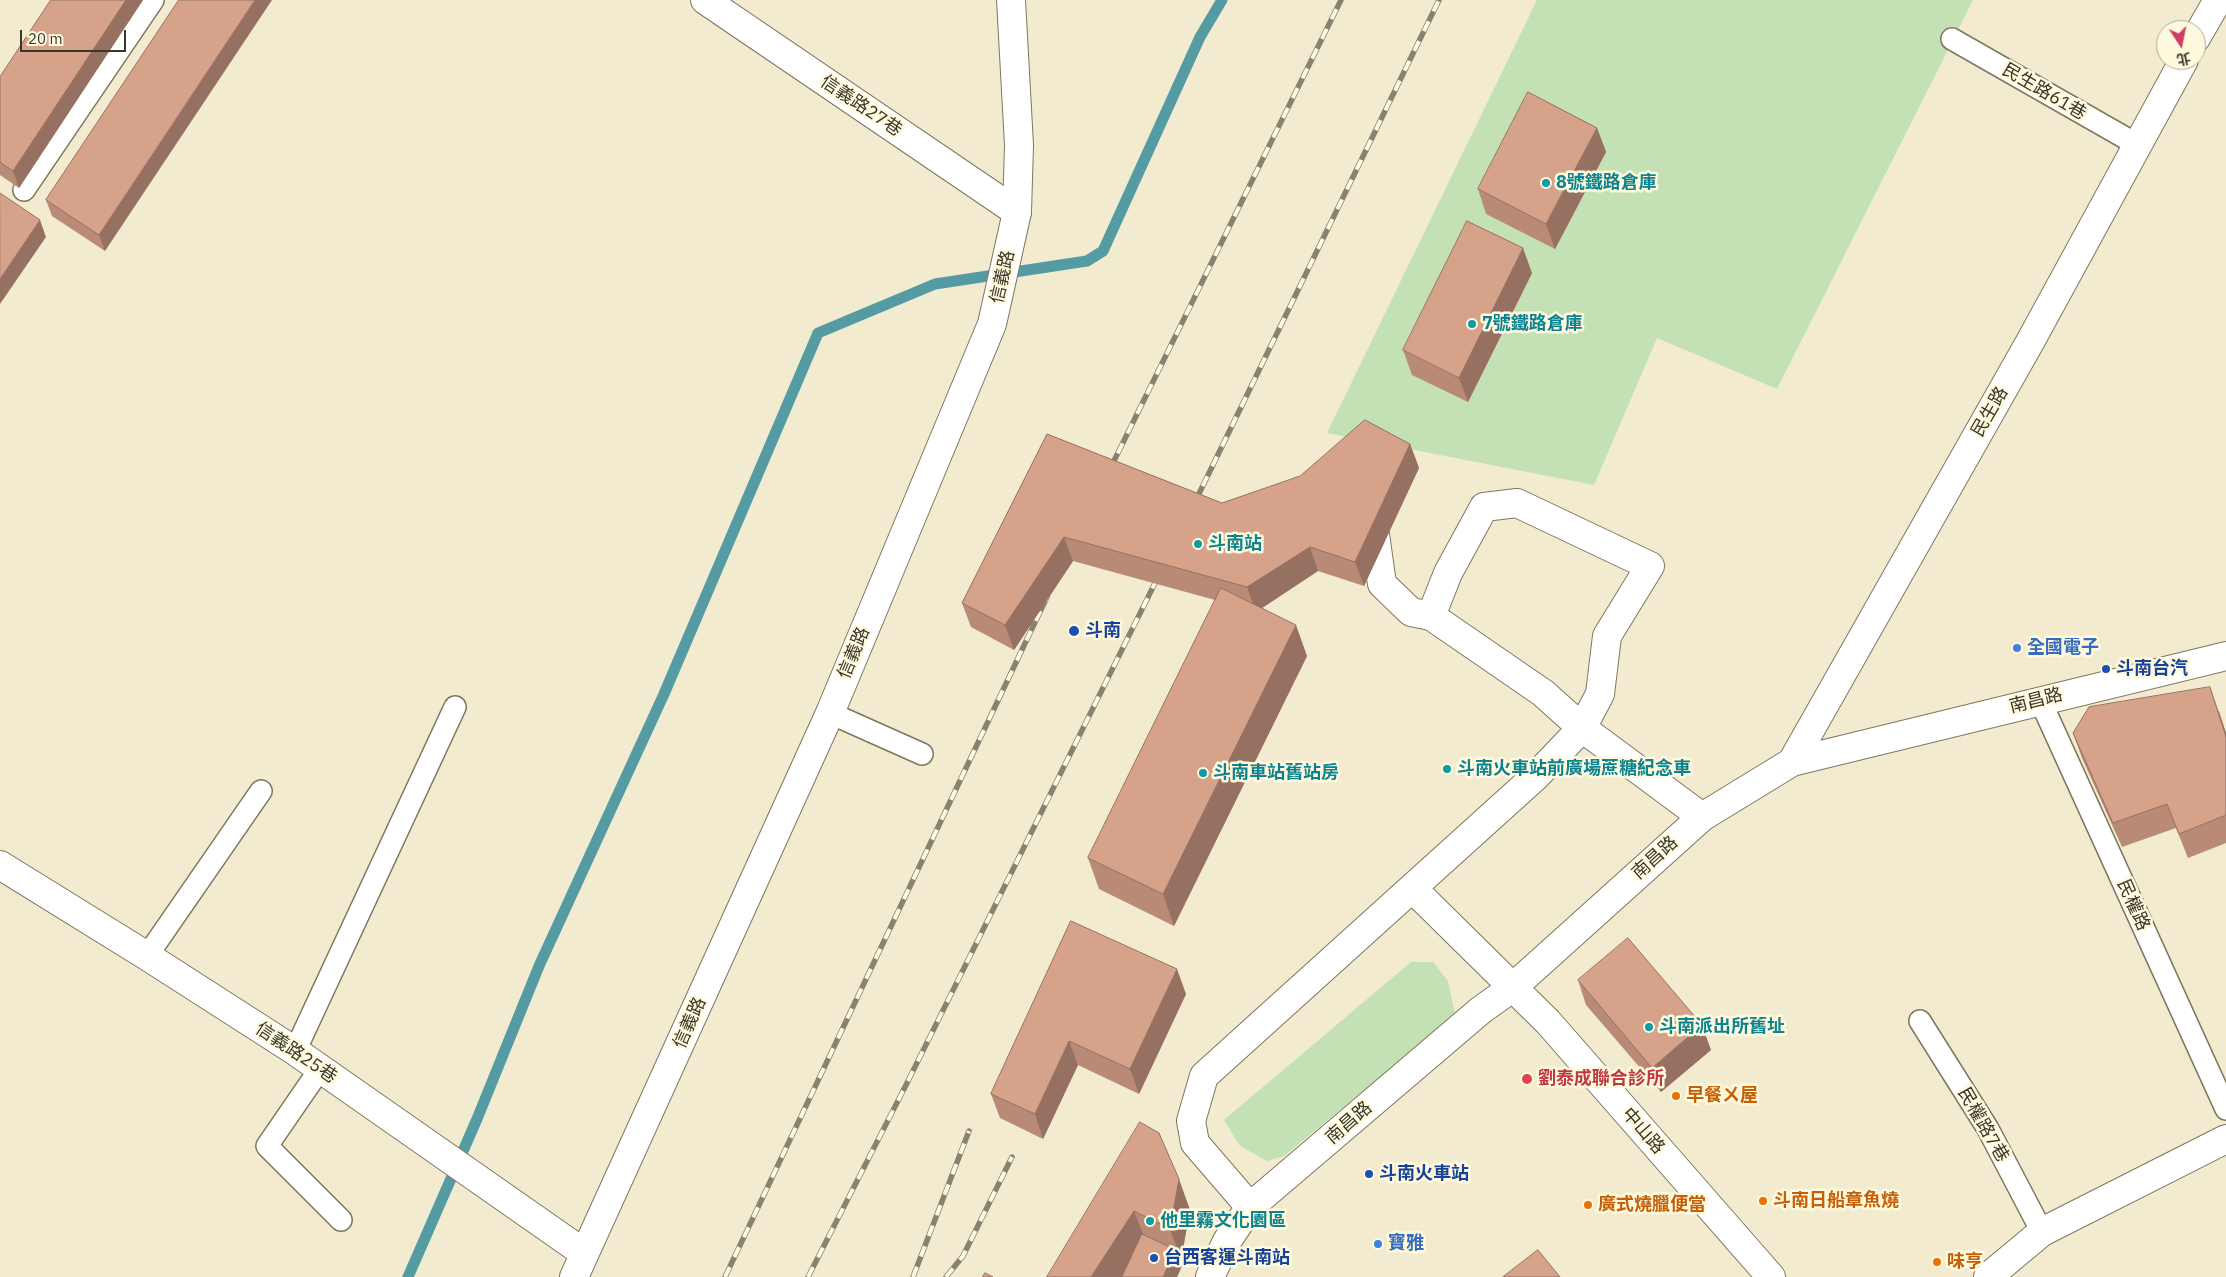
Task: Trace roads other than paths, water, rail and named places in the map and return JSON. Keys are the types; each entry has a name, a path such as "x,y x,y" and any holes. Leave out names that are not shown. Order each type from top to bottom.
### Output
{"street":[{"name":"信義路27巷","path":"705,0 1017,212"},
{"name":"信義路","path":"579,1265 626,1166 830,713 992,324 1017,212 1019,144 1011,0"},
{"path":"2206,21 2218,0"},
{"name":"民生路","path":"1792,762 2030,342 2136,144 2178,70"},
{"path":"1385,495 1373,519 1382,584 1411,612 1431,616 1543,693 1582,728 1702,817"},
{"path":"1250,1207 1195,1143 1191,1121 1204,1076 1536,776 1582,728 1600,694 1607,636 1650,566 1517,503 1484,507 1448,572 1431,616"},
{"name":"南昌路","path":"1210,1277 1227,1241 1250,1207 1481,1010 1512,988 1702,817 1792,762 2226,656"},
{"name":"信義路25巷","path":"0,865 295,1051 579,1265"},
{"name":"中山路","path":"1412,888 1548,1022 1772,1277"},
{"path":"1988,1277 2042,1232 2226,1139"}],"lane":[{"path":"24,190 153,0"},
{"name":"民生路61巷","path":"1952,39 2136,144"},
{"name":"民權路","path":"2040,700 2226,1109"},
{"path":"295,1051 455,707"},
{"path":"830,713 922,754"},
{"path":"147,956 261,791"},
{"name":"民權路7巷","path":"1920,1021 1988,1129 2042,1232"},
{"path":"320,1069 267,1146 342,1220"}],"waterway":[{"path":"408,1277 477,1119 539,966 664,694 818,333 935,284 1087,261 1103,251 1200,37 1222,0"}],"railway":[{"path":"1108,473 1341,0"},
{"path":"1193,506 1439,0"},
{"path":"808,1277 906,1085 1161,571"},
{"path":"725,1277 1047,597"},
{"path":"913,1277 969,1131"},
{"path":"946,1277 963,1256 1012,1157"}],"place":[{"name":"8號鐵路倉庫","path":"1546,183"},
{"name":"7號鐵路倉庫","path":"1472,324"},
{"name":"斗南站","path":"1198,544"},
{"name":"斗南","path":"1074,631"},
{"name":"全國電子","path":"2017,648"},
{"name":"斗南台汽","path":"2106,669"},
{"name":"斗南火車站前廣場蔗糖紀念車","path":"1447,769"},
{"name":"斗南車站舊站房","path":"1203,773"},
{"name":"斗南派出所舊址","path":"1649,1027"},
{"name":"劉泰成聯合診所","path":"1527,1079"},
{"name":"早餐ㄨ屋","path":"1676,1096"},
{"name":"斗南火車站","path":"1369,1174"},
{"name":"斗南日船章魚燒","path":"1763,1201"},
{"name":"廣式燒臘便當","path":"1588,1205"},
{"name":"他里霧文化園區","path":"1150,1221"},
{"name":"寶雅","path":"1378,1244"},
{"name":"台西客運斗南站","path":"1154,1258"},
{"name":"味亨","path":"1937,1262"}]}
